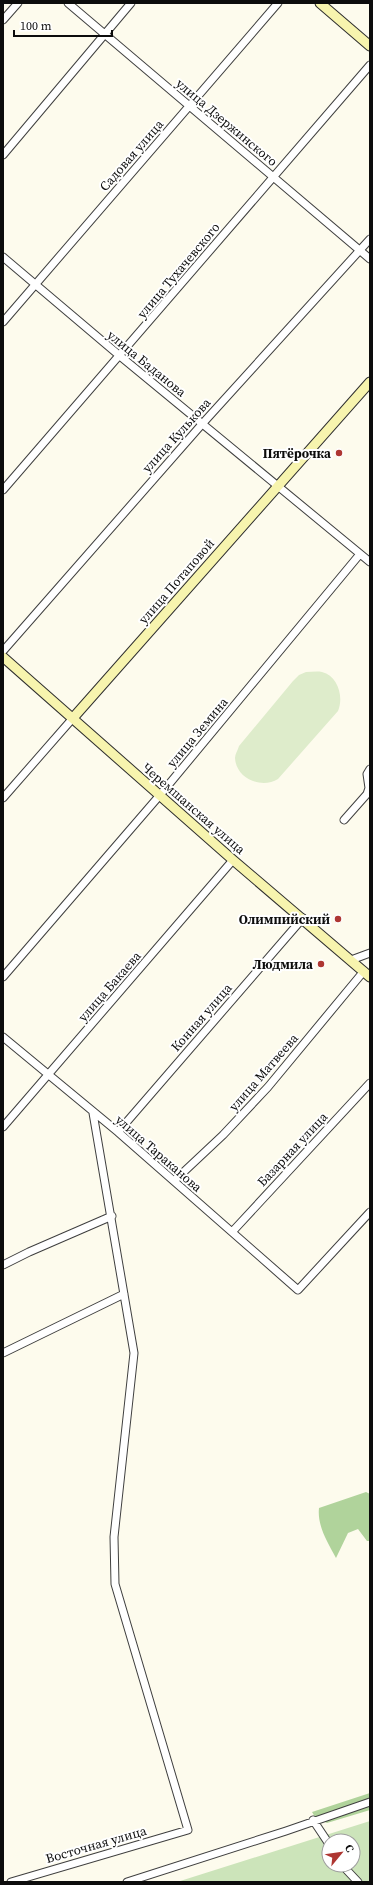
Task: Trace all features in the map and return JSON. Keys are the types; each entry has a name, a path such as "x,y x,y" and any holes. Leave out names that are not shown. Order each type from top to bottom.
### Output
{"main road":[{"path":"320,3 370,46"},
{"name":"улица Потаповой","path":"74,718 370,382"},
{"name":"Черемшанская улица","path":"3,657 74,718 233,860 367,974"}],"street":[{"path":"3,20 18,3"},
{"name":"улица Дзержинского","path":"68,3 370,259"},
{"path":"3,155 131,3"},
{"name":"Садовая улица","path":"3,322 35,283 278,3"},
{"name":"улица Тухачевского","path":"3,490 120,356 273,176 370,66"},
{"name":"улица Кулькова","path":"3,650 202,423 370,238"},
{"name":"улица Баданова","path":"3,257 120,356 370,562"},
{"name":"улица Земина","path":"3,976 160,795 360,554"},
{"name":"улица Потаповой","path":"3,798 74,718"},
{"path":"344,820 367,794 369,788 366,774 370,769"},
{"name":"улица Бакаева","path":"3,1127 233,860"},
{"name":"Конная улица","path":"118,1132 303,918"},
{"path":"351,960 370,953"},
{"name":"улица Матвеева","path":"174,1181 223,1135 268,1087 367,974"},
{"name":"улица Тараканова","path":"3,1037 93,1113 118,1132 298,1290 370,1212"},
{"name":"Базарная улица","path":"232,1232 370,1083"},
{"path":"3,1353 124,1294 112,1216 93,1113"},
{"path":"3,1265 112,1216"},
{"name":"Восточная улица","path":"11,1882 188,1830 115,1584 114,1537 134,1353 124,1294"},
{"path":"127,1882 286,1831 314,1820 370,1802"},
{"path":"314,1820 322,1833"},
{"path":"350,1873 358,1882"}],"green space":[{"path":"306,672 322,672 328,674 336,682 340,694 340,705 338,711 278,779 265,783 245,777 236,765 235,756 239,746 293,681 299,675"},
{"path":"366,1492 370,1494 370,1541 367,1541 358,1529 348,1533 336,1558 321,1528 319,1508"},
{"path":"370,1793 370,1799 315,1817 312,1812"},
{"path":"370,1805 370,1810 327,1823 325,1822 325,1819"},
{"path":"370,1821 370,1882 177,1882 321,1836 321,1873 361,1873 361,1833 332,1833"}],"place":[{"name":"Пятёрочка","path":"339,453"},
{"name":"Олимпийский","path":"338,919"},
{"name":"Людмила","path":"321,964"}]}
